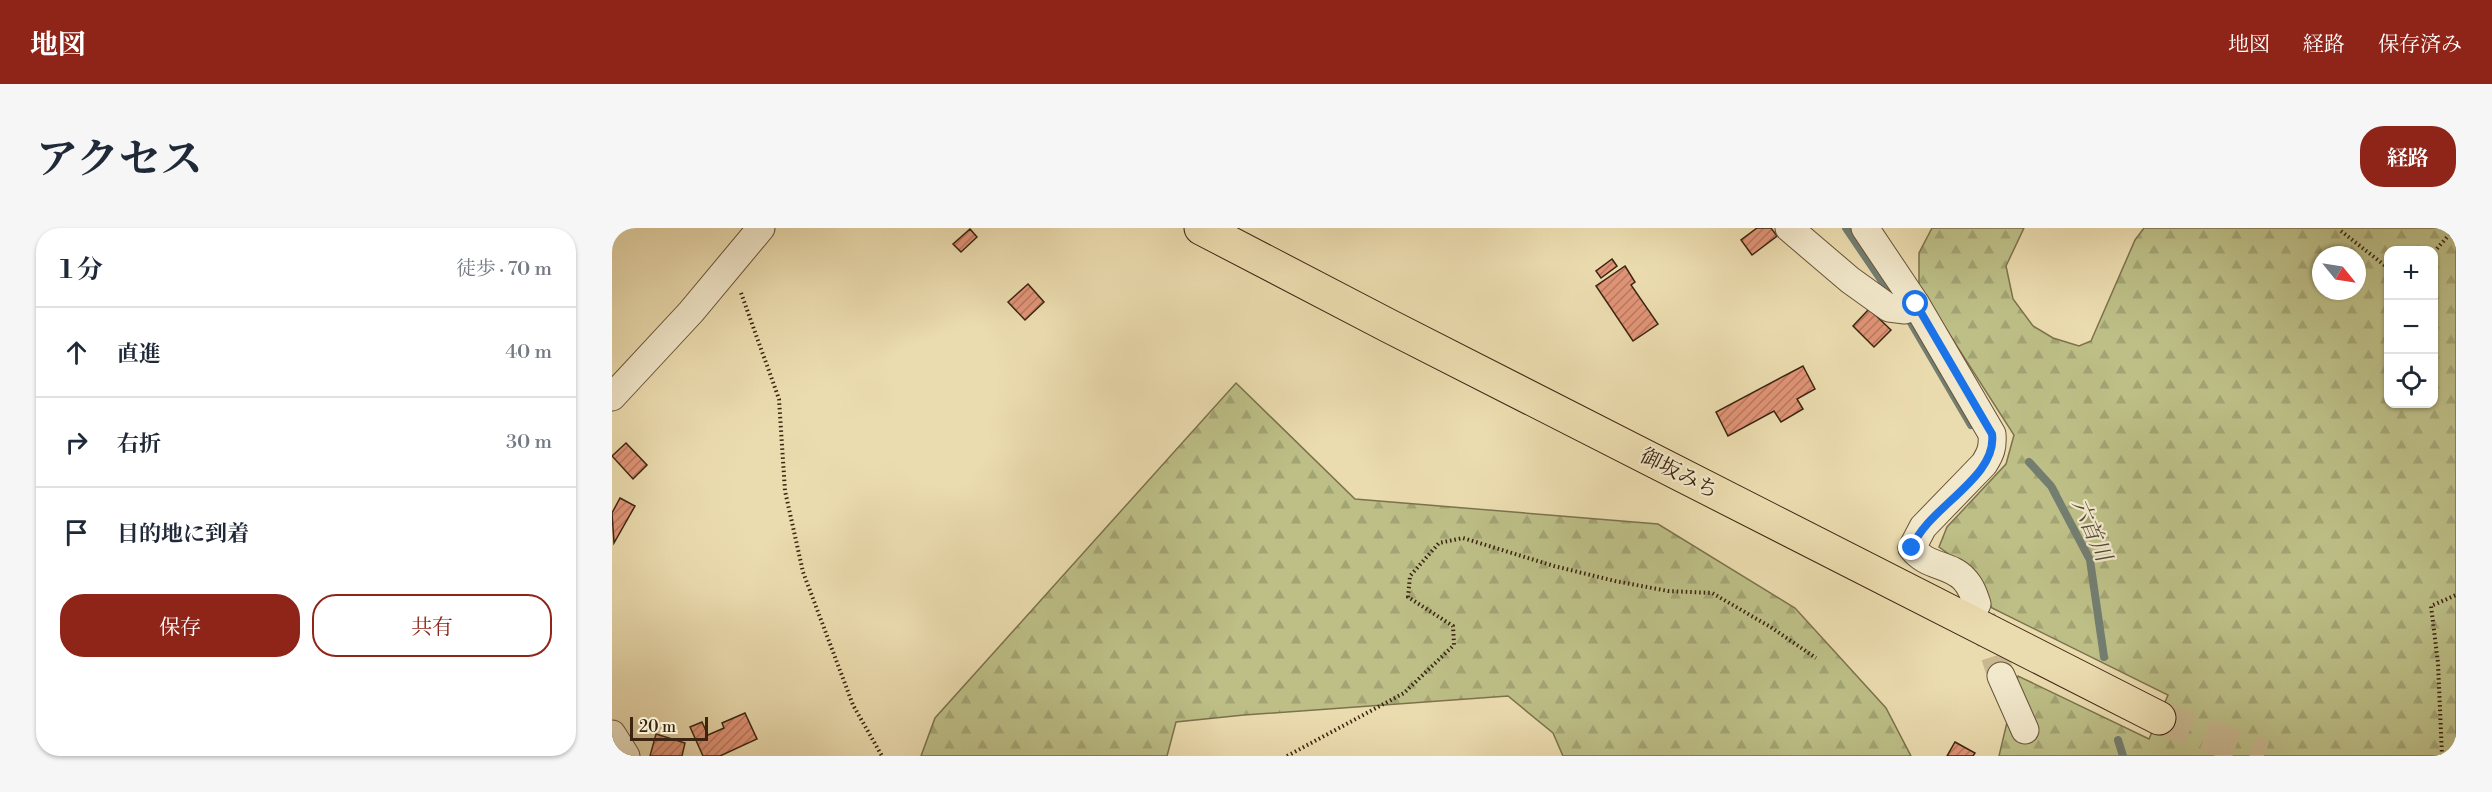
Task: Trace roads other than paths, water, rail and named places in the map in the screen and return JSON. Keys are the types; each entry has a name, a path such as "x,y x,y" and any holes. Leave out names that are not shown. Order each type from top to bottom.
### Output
{"highway":[{"name":"御坂みち","path":"1201,228 1410,337 2159,718"}],"street":[{"path":"612,397 691,312 735,247 761,228"},
{"path":"1789,228 1850,280 1888,308 1905,310 1916,304"},
{"path":"1865,228 1916,304 1992,434 1991,454 1976,474 1923,527 1912,548 1920,558 1963,577 1971,588 1977,604"},
{"path":"2001,676 2025,730"},
{"path":"612,734 626,756"}],"waterway":[{"name":"六首川","path":"1846,228 1890,293"},
{"name":"六首川","path":"1910,321 1971,425"},
{"name":"六首川","path":"2029,462 2051,486 2090,560 2104,657"},
{"name":"六首川","path":"2118,740 2123,756"}],"tunnel":[{"path":"1982,617 2001,676"},
{"path":"2159,718 2264,756"}]}
